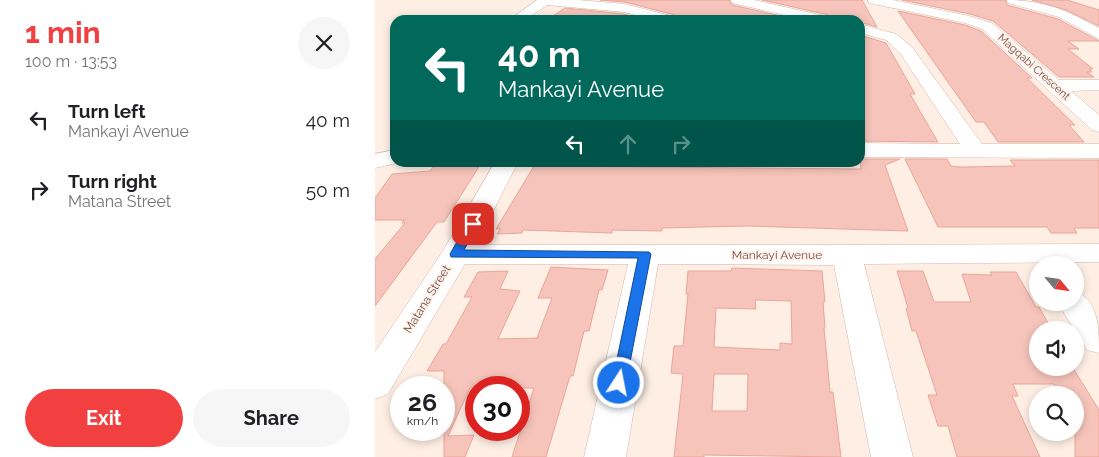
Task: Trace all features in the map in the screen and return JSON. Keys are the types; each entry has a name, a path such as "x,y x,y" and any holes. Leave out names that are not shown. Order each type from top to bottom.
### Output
{"street":[{"path":"737,0 801,15"},
{"path":"774,9 793,0"},
{"name":"Magqabi Crescent","path":"874,0 963,18 987,26 1099,126"},
{"path":"1013,0 1063,14 1099,34"},
{"path":"524,15 545,1 625,8 651,15"},
{"path":"865,29 891,37 906,50 975,150"},
{"path":"1055,86 1099,86"},
{"path":"865,150 1099,151"},
{"path":"375,161 390,158"},
{"name":"Matana Street","path":"375,383 456,254 504,167"},
{"name":"Mankayi Avenue","path":"1071,256 1099,253"},
{"name":"Mankayi Avenue","path":"456,254 847,255 1029,259"},
{"path":"605,457 645,254"},
{"path":"847,255 892,457"},
{"path":"1079,311 1099,340"}],"building":[{"path":"600,0 729,0 732,5 776,15 675,15 625,2"},
{"path":"762,0 862,0 877,27 865,23 865,15 829,15"},
{"path":"902,0 1005,0 1007,5 1058,19 1099,41 1068,41 1079,49 1068,49 1093,69 1089,69 1092,72 1087,72 1094,77 1059,77 993,21 970,14"},
{"path":"1032,0 1067,0 1099,10 1099,26 1066,10"},
{"path":"565,8 628,15 554,15"},
{"path":"898,11 965,25 981,31 1032,78 1027,78 1075,125 1069,125 1084,142 998,142 984,122 976,122"},
{"path":"865,37 886,43 915,94 910,94 938,142 865,141"},
{"path":"865,159 900,159 885,165 908,231 747,226 662,228 662,231 612,230 612,233 523,230 522,233 497,234 500,229 496,229 533,167 861,169 861,167 865,167"},
{"path":"905,159 947,159 951,166 960,167 1015,166 1010,160 1099,160 1099,228 1074,228 1077,233 1051,233 1047,227 938,227"},
{"path":"433,167 479,167 444,222 437,222 375,306 375,259 405,223 402,223 404,220 375,220 375,198 392,174 430,171"},
{"path":"551,267 608,270 602,290 599,290 589,331 584,331 573,376 570,376 546,457 512,457 517,441 530,441 530,401 534,388 530,388 530,376 465,376 465,399 455,421 455,376 444,376 444,371 427,371 443,344 446,344 472,297 464,297 478,272 508,271 500,289 520,291 498,339 537,338 552,298 538,298"},
{"path":"732,268 822,271 825,302 823,302 824,328 830,392 833,392 841,457 704,455 704,457 674,457 683,374 671,373 674,346 683,346 688,294 686,294 688,271 731,271","holes":["755,300 791,301 792,344 780,343 780,350 714,347 716,308 756,309","714,374 748,374 747,411 712,411"]},
{"path":"897,271 923,271 934,302 971,302 962,274 992,275 990,272 1016,272 1029,295 1029,311 1041,311 1047,321 1029,321 1029,376 1078,376 1099,410 1099,457 1075,457 1075,441 1084,441 1084,386 1013,384 1018,396 1012,396 1029,433 1029,441 1033,441 1040,457 957,457 948,426 938,426 928,395 937,395 916,331 912,331 906,308 908,308"},
{"path":"465,435 465,441 472,441 465,457 444,457 444,441 455,441 455,436"}],"route":[{"path":"473,224 456,254 645,254 619,383"}]}
